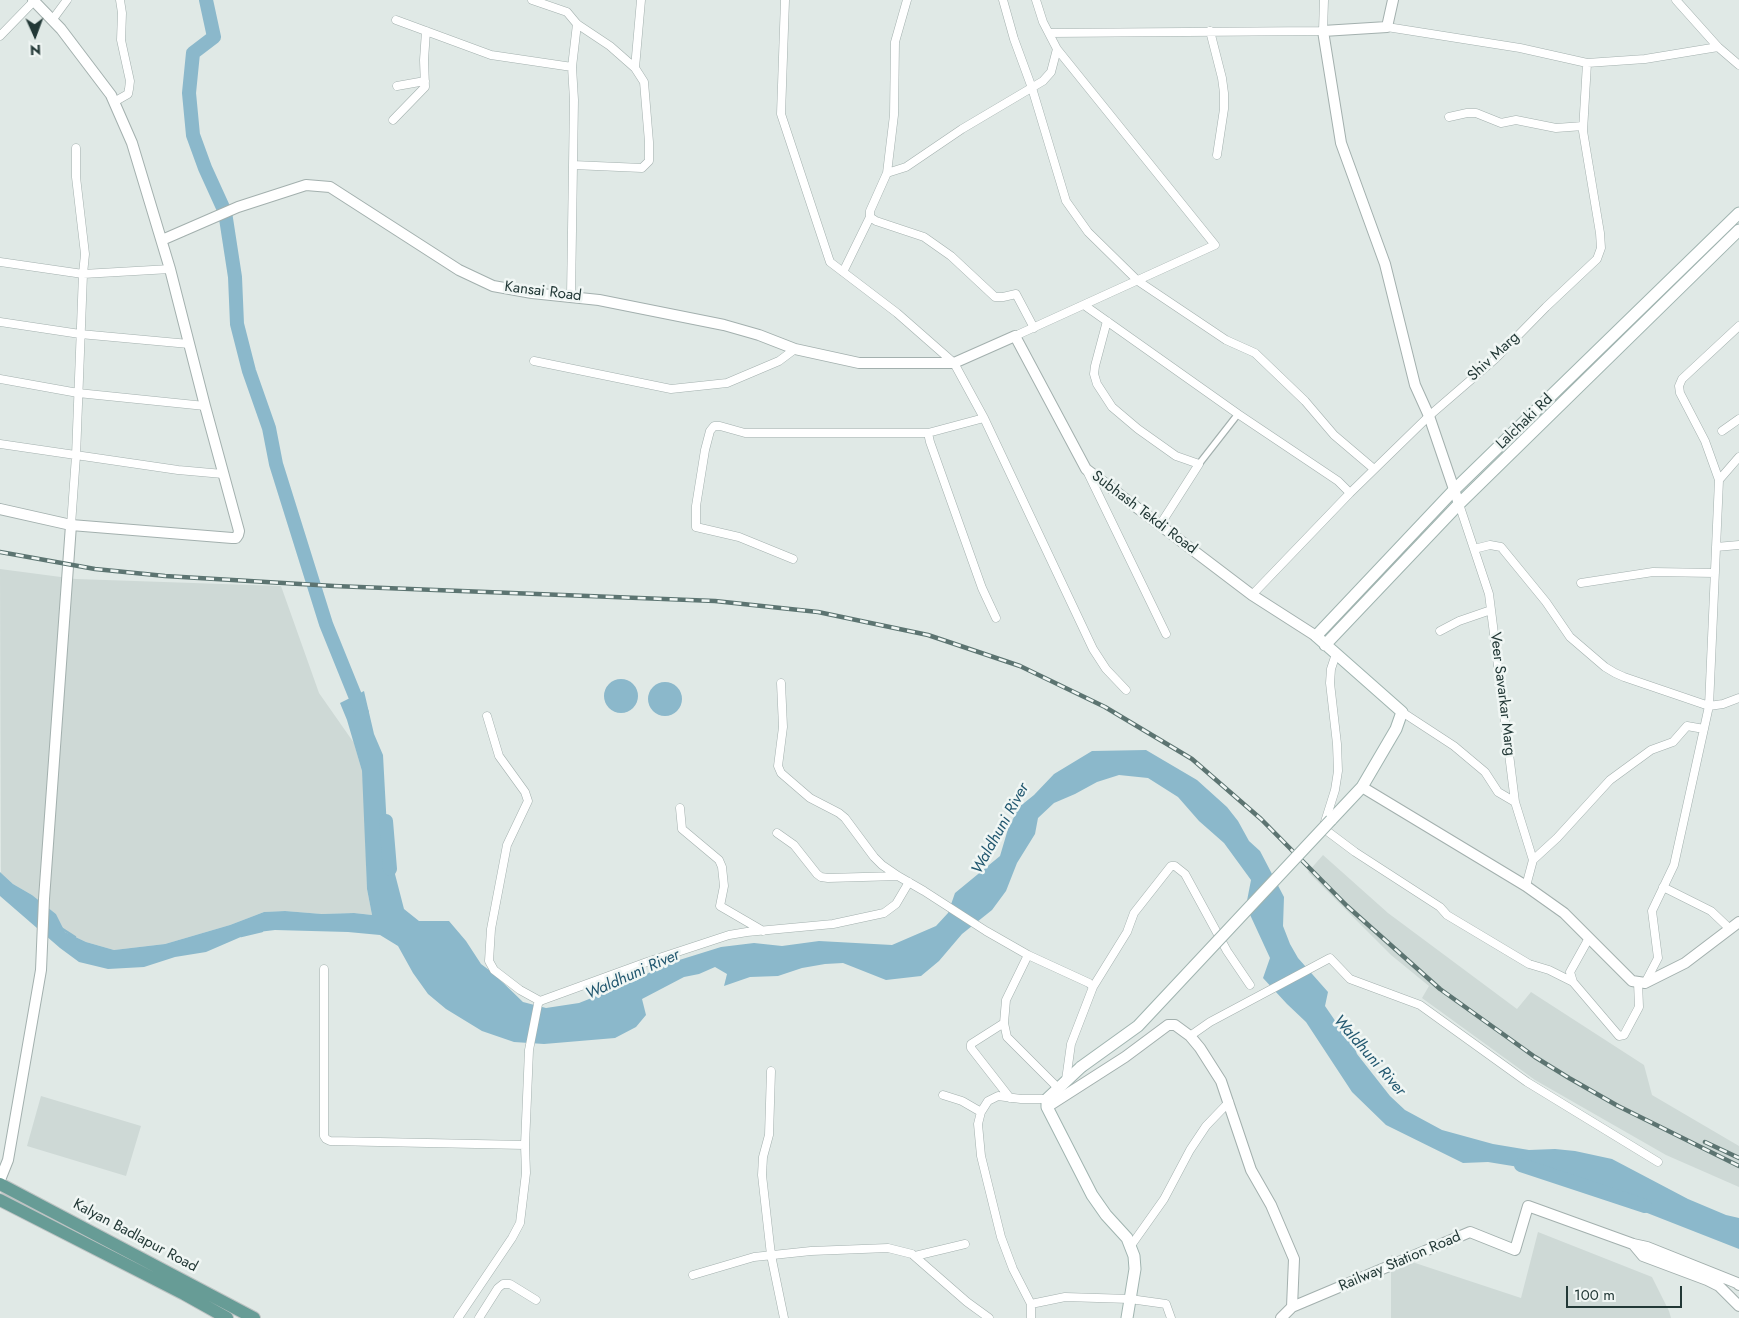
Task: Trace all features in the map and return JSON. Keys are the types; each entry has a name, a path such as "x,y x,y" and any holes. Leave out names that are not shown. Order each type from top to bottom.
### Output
{"main road":[{"name":"Lalchaki Rd","path":"1325,645 1458,504 1649,309 1707,244 1739,213"},
{"name":"Lalchaki Rd","path":"1316,636 1454,490 1649,309 1714,254 1739,230"},
{"path":"1707,244 1714,254"},
{"name":"Subhash Tekdi Road","path":"1316,636 1402,712"},
{"path":"1127,1318 1135,1269 1134,1256 1127,1238 1106,1215 1092,1195 1047,1103 1062,1084 1081,1067 1138,1026 1362,787 1396,729 1402,712"},
{"name":"Kalyan Badlapur Road","path":"0,1182 254,1318"},
{"name":"Kalyan Badlapur Road","path":"0,1200 227,1318"}],"street":[{"path":"0,36 34,0 53,19 111,95 132,144 162,240 239,531 236,538 71,525 0,509"},
{"path":"53,19 67,0"},
{"path":"114,102 128,94 129,89 127,66 121,40 122,12 120,0"},
{"path":"532,0 567,12 577,24 610,46 635,68 644,82 649,161 642,168 573,165"},
{"path":"635,68 641,0"},
{"path":"785,0 781,114 830,262 897,313 954,363 984,418 1089,643 1106,669 1126,690"},
{"path":"843,272 870,217 870,211 887,173 894,115 895,42 907,0"},
{"path":"1003,0 1066,201 1088,232 1138,281 1226,340 1255,353 1305,401 1334,435 1374,469"},
{"path":"954,363 1084,306 1215,245 1057,49 1043,22 1036,0"},
{"path":"1324,0 1323,30 1341,143 1385,264 1415,386 1429,416 1458,504"},
{"path":"1387,27 1393,0"},
{"path":"1676,0 1718,47 1739,65"},
{"path":"396,20 490,55 572,66"},
{"path":"571,296 574,100 572,66 577,24"},
{"path":"1049,33 1323,30 1387,27 1520,48 1587,63 1645,58 1718,47"},
{"path":"393,120 425,87 426,30"},
{"path":"1210,31 1224,93 1224,109 1217,155"},
{"path":"887,173 906,168 962,130 1043,81 1051,72 1057,49"},
{"name":"Shiv Marg","path":"1252,596 1374,469 1429,416 1495,358 1546,306 1597,259 1601,248 1600,233 1583,139 1587,63"},
{"path":"397,86 425,81"},
{"path":"1449,117 1476,113 1501,123 1516,120 1556,128 1571,125 1583,126"},
{"path":"0,1182 8,1160 41,970 44,899 76,456 82,274 85,254 76,177 76,148"},
{"name":"Kansai Road","path":"162,240 238,206 306,185 330,187 459,270 492,286 532,293 599,300 724,324 760,335 795,349 859,363 954,363"},
{"path":"870,217 876,221 924,238 951,256 995,297 1003,298 1016,294 1034,328"},
{"path":"0,262 82,274 170,269"},
{"path":"1084,306 1238,414 1338,481 1350,493"},
{"path":"1107,321 1095,366 1094,374 1097,384 1112,407 1146,435 1176,456 1199,464"},
{"path":"0,322 80,334 189,344"},
{"path":"1336,654 1331,669 1330,683 1338,771 1335,790 1324,825 1327,831 1348,847 1440,907 1446,915 1529,964 1549,970 1573,982 1619,1036 1624,1035 1639,1007 1642,982 1658,958 1652,911 1674,865 1709,706 1716,573 1718,480 1705,441 1680,393 1679,386 1682,379 1739,326"},
{"name":"Subhash Tekdi Road","path":"1016,336 1086,469 1252,596 1316,636"},
{"path":"534,361 671,389 727,383 779,362 795,349"},
{"path":"0,379 78,392 205,406"},
{"path":"1160,525 1199,464 1238,414"},
{"path":"793,559 739,537 696,528 696,506 705,450 710,431 714,426 745,433 928,433 984,418"},
{"path":"1722,431 1739,419"},
{"path":"928,433 982,588 996,618"},
{"path":"0,444 76,456 223,474"},
{"path":"1718,480 1739,457"},
{"path":"1086,469 1166,634"},
{"name":"Veer Savarkar Marg","path":"1458,504 1489,594 1515,802 1533,860"},
{"path":"1474,549 1490,545 1501,548 1546,602 1570,637 1605,667 1624,678 1709,706 1723,704 1739,698"},
{"path":"1716,547 1739,545"},
{"path":"1580,583 1653,572 1716,573"},
{"path":"1440,631 1459,621 1491,610"},
{"path":"781,683 783,727 779,771 810,798 845,818 874,857 898,876 1028,955 1089,983 1093,987"},
{"path":"1402,712 1454,746 1485,772 1498,792 1515,802"},
{"path":"487,716 499,756 525,792 528,801 507,846 491,929 489,962 500,975 539,1003"},
{"path":"1526,886 1533,860 1557,838 1610,780 1651,750 1673,742 1687,726 1704,730"},
{"path":"1362,787 1526,886 1564,912 1632,981 1642,982 1685,963 1739,922"},
{"path":"680,808 682,829 719,860 722,867 724,886 720,906 762,931"},
{"path":"777,833 794,845 821,877 898,876"},
{"path":"1028,955 1006,1000 1004,1023 1007,1037 1062,1084 1071,1044 1093,987 1127,932 1134,913 1171,866 1175,866 1184,874 1227,951 1250,985"},
{"path":"539,1003 729,935 833,924 884,913 896,904 909,882"},
{"path":"1663,887 1711,911 1730,929"},
{"path":"1573,982 1570,972 1589,938"},
{"path":"1190,1036 1210,1022 1330,958 1350,979 1420,1006 1527,1082 1658,1162"},
{"path":"324,969 324,1136 326,1139 524,1145"},
{"path":"458,1318 520,1223 526,1173 524,1145 529,1050 539,1003"},
{"path":"1004,1023 973,1042 971,1048 1010,1098"},
{"path":"1030,1318 1031,1304 1008,1257 992,1205 981,1156 978,1124 981,1112 988,1101 998,1096 1047,1103 1125,1057 1168,1025 1175,1025 1190,1036 1222,1081 1251,1170 1271,1205 1294,1260 1292,1307"},
{"path":"771,1071 768,1135 762,1170 771,1255 784,1318"},
{"path":"943,1095 962,1101 981,1112"},
{"path":"1130,1247 1164,1199 1190,1150 1206,1126 1229,1102"},
{"name":"Railway Station Road","path":"1282,1318 1292,1307 1470,1232 1515,1250 1528,1206 1633,1244 1647,1247 1739,1285"},
{"path":"915,1256 965,1244"},
{"name":"Railway Station Road","path":"1633,1244 1642,1256 1719,1286 1739,1306"},
{"path":"693,1275 754,1257 811,1251 888,1248 904,1251 915,1256 967,1302 989,1318"},
{"path":"479,1318 498,1288 503,1284 510,1284 536,1300"},
{"path":"1031,1304 1065,1296 1130,1299 1166,1304 1171,1318"}],"shaded area":[{"path":"0,569 76,579 281,586 319,693 354,743 362,771 367,889 372,915 285,911 264,912 230,925 165,944 114,950 86,942 65,932 56,914 32,895 13,884 1,873"},
{"path":"1323,855 1388,913 1517,1009 1531,992 1644,1065 1652,1095 1739,1146 1739,1187 1666,1155 1535,1080 1422,998 1429,986 1391,955 1308,872"},
{"path":"41,1096 141,1126 126,1176 27,1146"},
{"path":"1538,1232 1652,1277 1671,1318 1391,1318 1391,1255 1521,1298"}],"water":[{"path":"621,679 628,680 633,684 637,689 637,703 633,708 628,712 621,713 614,712 609,708 605,703 604,696 605,689 609,684 614,680"},
{"path":"665,682 672,683 677,687 681,692 681,706 677,711 672,715 665,716 658,715 653,711 649,706 648,699 649,692 653,687 658,683"},
{"path":"364,691 374,734 383,755 388,847 404,909 419,921 449,921 466,941 481,964 523,1002 546,1008 579,1003 637,980 660,966 721,947 754,943 782,946 819,941 892,945 936,926 948,913 955,893 1000,856 1008,829 1019,807 1034,795 1054,774 1092,751 1146,750 1197,780 1227,807 1238,821 1249,841 1260,851 1284,897 1283,926 1290,944 1298,958 1328,992 1325,1006 1336,1022 1350,1035 1357,1054 1390,1096 1405,1110 1442,1130 1493,1144 1529,1150 1555,1149 1575,1151 1612,1159 1688,1199 1726,1215 1739,1218 1739,1249 1637,1209 1626,1199 1613,1192 1574,1176 1488,1162 1463,1163 1386,1125 1352,1092 1306,1022 1263,978 1270,958 1246,906 1251,880 1224,843 1199,821 1178,797 1148,778 1119,775 1097,782 1054,803 1038,818 1035,834 1017,863 1006,891 992,910 962,934 939,961 921,976 886,980 843,963 802,968 778,976 750,977 724,986 727,974 715,967 699,974 684,977 642,999 646,1015 636,1027 615,1038 544,1044 514,1042 482,1031 446,1009 428,994 413,973 398,946 380,935 275,930 250,933 206,952 175,957 144,967 108,969 79,962 0,896 0,872 13,884 32,895 56,914 65,932 86,942 114,950 165,944 230,925 264,912 285,911 372,915 367,889 362,771 340,703"}],"waterway":[{"path":"206,0 214,37 193,53 189,93 193,135 205,168 225,212 235,277 237,324 249,371 269,428 276,464 326,624 362,713"},
{"path":"386,821 390,869"},
{"path":"61,928 75,937"},
{"path":"241,936 262,931"},
{"name":"Waldhuni River","path":"1521,1165 1645,1206"}],"railway":[{"path":"0,552 95,569 165,576 334,586 715,601 818,612 928,635 1020,666 1105,707 1192,759 1261,819 1347,906 1440,989 1535,1057 1618,1106 1739,1166"},
{"path":"1705,1142 1739,1158"}]}
